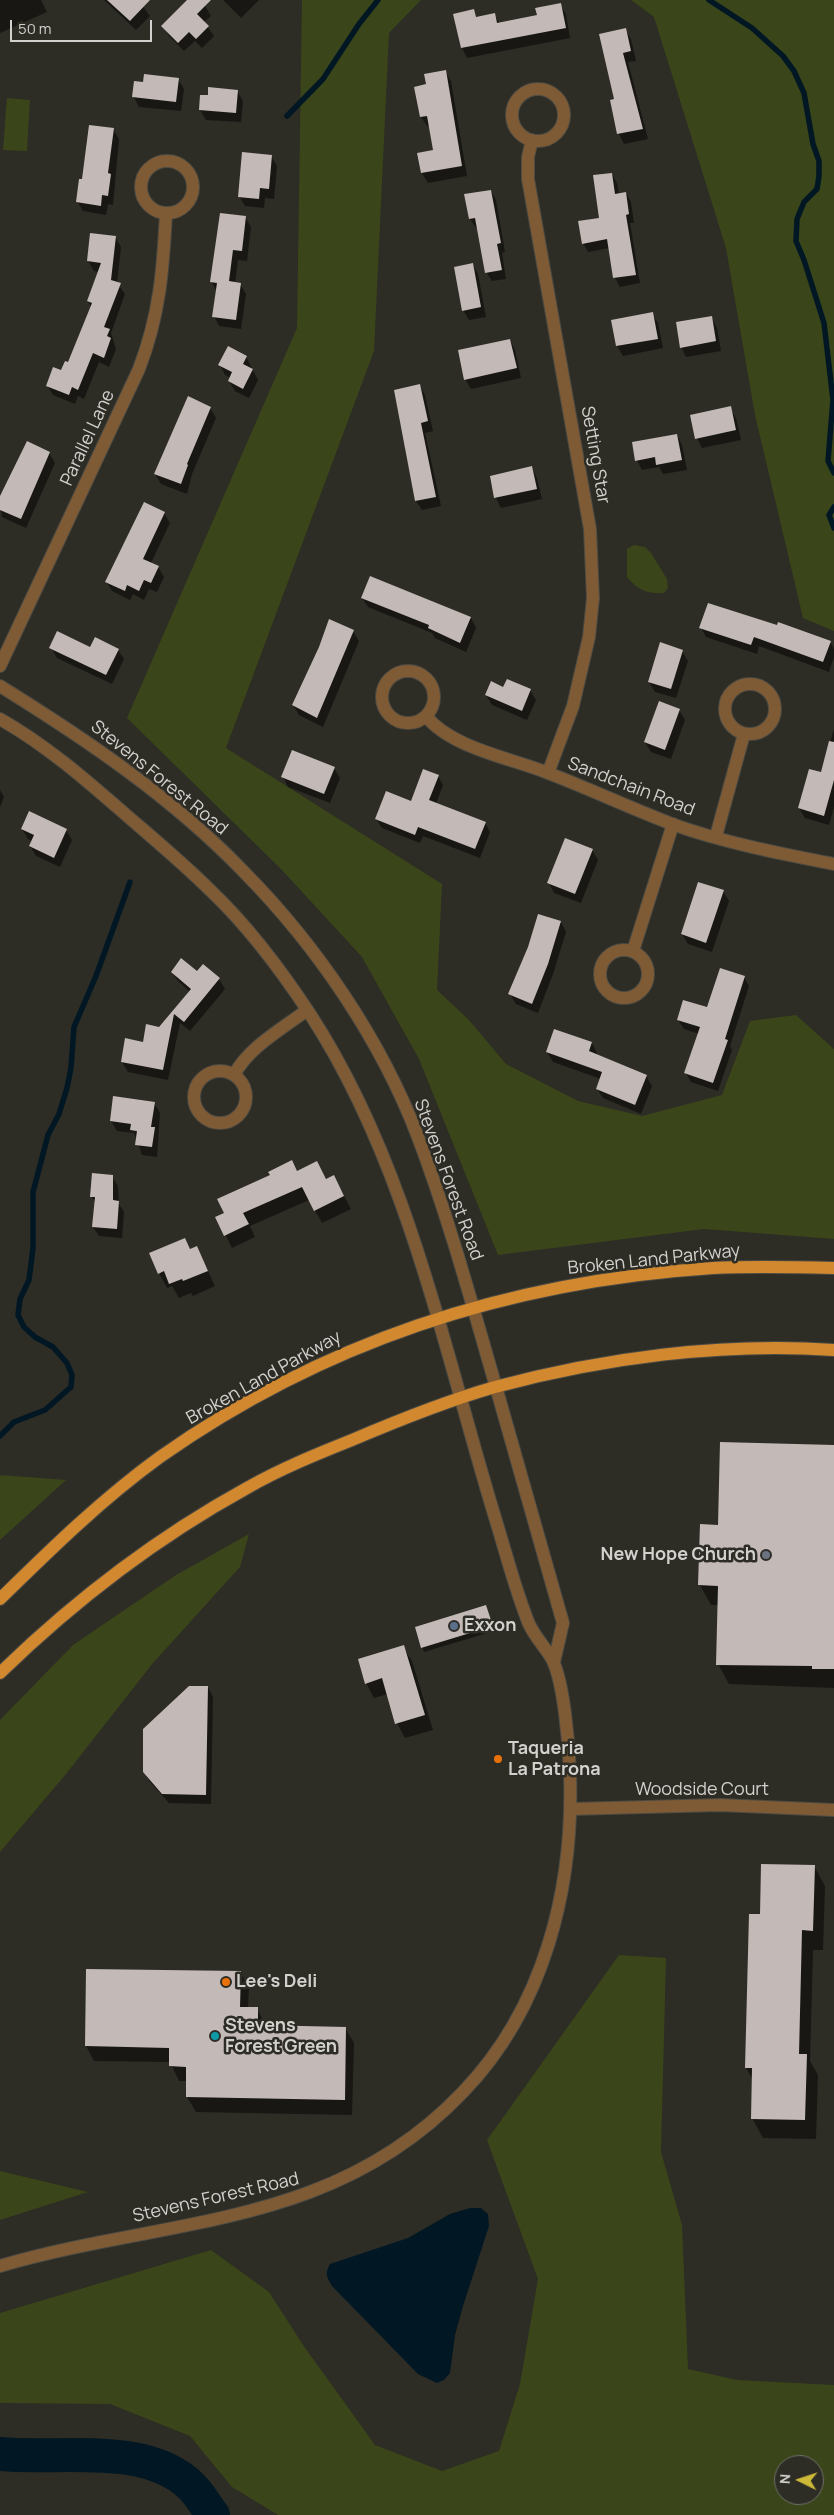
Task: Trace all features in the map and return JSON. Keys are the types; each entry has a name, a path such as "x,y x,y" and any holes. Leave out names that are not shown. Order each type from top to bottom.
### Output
{"main road":[{"name":"Broken Land Parkway","path":"0,1599 59,1542 111,1496 168,1452 225,1416 292,1378 354,1348 436,1318 473,1307 576,1284 713,1268 834,1268"},
{"path":"0,1674 32,1642 96,1588 142,1553 247,1488 310,1457 460,1398 496,1387 584,1367 649,1357 767,1349 834,1350"}],"street":[{"path":"534,89 544,90 554,94 560,102 564,111 563,121 559,130 552,137 542,141 532,140 523,136 516,129 512,119 513,109 517,100 524,93 534,89"},
{"name":"Setting Star","path":"532,140 528,158 528,178 590,529 593,598 589,637 573,706 548,773"},
{"path":"165,160 181,164 192,178 193,186 192,195 182,208 166,213 150,207 144,200 141,183 149,167 165,160"},
{"name":"Parallel Lane","path":"0,666 139,369 151,339 162,283 166,213"},
{"path":"411,670 421,674 430,682 435,694 433,707 426,716 410,723 399,722 391,717 385,710 382,698 384,686 390,678 400,672 411,670"},
{"path":"749,684 759,685 768,691 774,699 776,709 773,722 766,730 756,735 744,734 729,724 725,715 725,703 731,693 740,686 749,684"},
{"name":"Stevens Forest Road","path":"0,686 68,728 117,762 190,820 245,872 307,945 360,1023 387,1071 417,1136 473,1307 563,1623 554,1662 567,1732 571,1809 563,1889 550,1940 534,1983 505,2036 487,2064 467,2089 414,2137 385,2158 357,2173 295,2199 242,2214 62,2250 0,2266"},
{"name":"Sandchain Road","path":"426,716 435,728 451,738 548,773 673,824 798,857 834,864"},
{"name":"Stevens Forest Road","path":"0,719 52,754 92,785 215,895 277,966 307,1010 352,1085 382,1150 406,1215 531,1629 554,1662"},
{"path":"716,836 744,734"},
{"path":"633,951 673,824"},
{"path":"234,1075 241,1062 251,1052 307,1010"},
{"path":"226,1071 234,1075 244,1088 244,1106 233,1119 224,1122 207,1119 201,1114 194,1099 198,1084 210,1073 226,1071"},
{"name":"Woodside Court","path":"571,1809 720,1805 834,1810"}],"green space":[{"path":"302,0 421,0 389,33 374,351 226,748 442,884 437,990 469,1020 506,1064 578,1101 642,1116 722,1095 750,1021 796,1015 834,1049 834,1239 704,1229 498,1255 419,1059 362,957 281,869 127,718 297,328"},
{"path":"631,0 834,0 834,631 803,618 755,415 726,248 654,17"},
{"path":"7,98 30,100 27,151 3,150"},
{"path":"634,545 645,547 651,553 667,579 668,588 664,593 653,593 643,590 627,577 627,549"},
{"path":"1,1475 66,1480 0,1540"},
{"path":"249,1534 240,1567 153,1663 66,1774 0,1852 0,1720 73,1645 176,1575"},
{"path":"619,1955 666,1958 661,2152 682,2225 688,2369 737,2380 834,2385 834,2515 278,2515 232,2487 190,2436 110,2404 0,2403 0,2313 211,2250 269,2292 303,2345 375,2445 442,2471 499,2451 520,2384 538,2279 487,2140"},
{"path":"0,2171 88,2192 0,2220"}],"water":[{"path":"470,2208 481,2208 488,2214 489,2226 455,2335 450,2373 444,2380 437,2383 418,2374 332,2286 327,2277 327,2270 330,2264 408,2238 450,2214"}],"building":[{"path":"107,0 150,0 130,21"},
{"path":"187,0 211,0 197,14 209,26 196,39 189,32 178,43 161,26"},
{"path":"561,3 566,28 461,48 453,14 474,9 476,17 495,13 497,23 537,15 535,8"},
{"path":"626,28 631,51 623,53 643,129 617,134 610,100 614,99 599,34"},
{"path":"446,70 462,166 421,173 417,153 433,150 427,116 420,117 414,87 426,84 424,74"},
{"path":"144,74 179,78 176,102 132,97 134,81 143,82"},
{"path":"208,87 238,90 236,113 199,110 200,95 208,95"},
{"path":"89,125 114,128 108,173 111,174 108,196 102,195 101,206 76,202 79,179 82,179"},
{"path":"242,152 272,155 269,189 260,188 259,199 238,197"},
{"path":"612,173 615,194 626,192 629,214 626,215 636,275 613,278 607,239 582,244 578,221 599,218 593,175"},
{"path":"491,190 501,243 497,244 502,270 485,273 475,218 469,219 464,194"},
{"path":"220,213 246,216 242,251 233,250 229,281 241,283 236,320 212,317 217,283 210,282"},
{"path":"90,233 116,236 111,280 121,283 104,327 110,329 107,336 111,338 104,358 93,353 78,390 72,387 69,395 46,386 53,367 61,370 65,361 68,362 92,303 87,301 101,263 87,261"},
{"path":"473,263 481,307 462,311 454,267"},
{"path":"653,312 658,339 616,346 611,320"},
{"path":"712,316 716,341 680,348 676,322"},
{"path":"510,339 517,368 464,380 458,350"},
{"path":"228,346 247,356 243,364 253,369 243,389 228,381 232,372 218,365"},
{"path":"420,384 428,421 421,423 436,497 415,501 394,390"},
{"path":"188,396 211,407 187,464 181,484 154,474"},
{"path":"731,406 736,430 695,439 690,415"},
{"path":"677,434 682,460 656,465 655,457 635,461 632,442"},
{"path":"27,441 50,452 21,519 0,510 0,496"},
{"path":"532,466 537,489 494,498 490,476"},
{"path":"144,502 165,512 143,559 159,566 151,583 144,580 139,591 127,585 125,591 105,582"},
{"path":"370,576 471,617 460,643 428,628 429,625 361,598"},
{"path":"708,603 777,625 778,622 831,641 823,662 754,637 751,645 699,628"},
{"path":"329,619 354,630 317,718 292,705 319,647"},
{"path":"57,631 90,647 95,637 119,649 106,675 49,648"},
{"path":"660,642 683,650 671,689 648,682"},
{"path":"507,679 531,689 522,711 485,695 491,681 503,687"},
{"path":"659,701 680,709 665,750 644,742"},
{"path":"829,741 834,742 834,780 824,816 798,808 809,769 821,772"},
{"path":"292,750 335,767 324,794 281,777"},
{"path":"423,769 439,775 429,800 486,822 475,849 418,827 415,835 375,819 386,791 411,801"},
{"path":"29,811 67,829 54,858 29,846 34,835 21,829"},
{"path":"565,838 593,849 575,894 547,883"},
{"path":"698,882 724,890 706,943 681,934"},
{"path":"538,914 561,921 548,964 532,1004 508,994 528,947"},
{"path":"181,958 197,971 203,964 220,978 184,1022 174,1014 163,1070 121,1062 125,1038 143,1042 146,1024 159,1027 191,989 171,972"},
{"path":"720,968 745,976 725,1039 728,1040 713,1083 684,1073 700,1027 677,1020 683,1000 707,1007"},
{"path":"554,1029 592,1042 589,1051 647,1075 635,1105 596,1089 602,1072 546,1052"},
{"path":"113,1096 155,1102 151,1127 155,1127 152,1147 135,1145 137,1131 130,1130 131,1124 110,1121"},
{"path":"292,1160 297,1171 317,1161 326,1179 334,1175 344,1196 314,1211 302,1187 243,1213 249,1224 224,1236 215,1217 224,1213 217,1199 270,1175 268,1172"},
{"path":"92,1173 113,1175 113,1200 119,1201 117,1229 92,1227 95,1197 90,1197"},
{"path":"185,1238 190,1249 197,1246 208,1271 183,1281 182,1279 169,1284 164,1271 158,1274 149,1253"},
{"name":"New Hope Church","path":"720,1442 834,1445 834,1669 812,1669 812,1666 716,1665 718,1586 698,1585 700,1524 718,1525"},
{"name":"Exxon","path":"486,1605 493,1626 421,1648 415,1627"},
{"path":"404,1645 425,1715 395,1724 382,1678 365,1684 358,1659"},
{"path":"189,1686 208,1686 206,1795 162,1794 143,1772 143,1729"},
{"path":"761,1864 815,1865 813,1931 802,1930 799,2054 807,2054 805,2120 751,2119 752,2068 745,2068 749,1914 760,1914"},
{"name":"Stevens Forest Green","path":"86,1969 241,1971 240,2007 258,2007 258,2025 346,2027 345,2100 186,2097 186,2067 169,2066 169,2048 85,2046"}],"waterway":[{"path":"287,116 323,79 359,24 378,0"},
{"path":"709,0 752,28 783,56 794,71 804,93 813,144 819,161 819,176 817,189 804,202 797,219 796,241 824,323 833,400 828,461 834,473"},
{"path":"834,507 829,515 834,528"},
{"path":"0,1436 14,1422 45,1410 71,1387 72,1375 67,1363 53,1347 35,1337 24,1327 18,1315 20,1299 29,1280 33,1248 33,1192 48,1135 59,1114 67,1088 71,1068 74,1027 96,976 130,882"},
{"path":"0,2454 101,2456 127,2458 151,2463 173,2473 192,2487 213,2515"}],"place":[{"name":"New Hope Church","path":"766,1555"},
{"name":"Exxon","path":"454,1626"},
{"name":"Taqueria La Patrona","path":"498,1759"},
{"name":"Lee's Deli","path":"226,1982"},
{"name":"Stevens Forest Green","path":"215,2036"}]}
